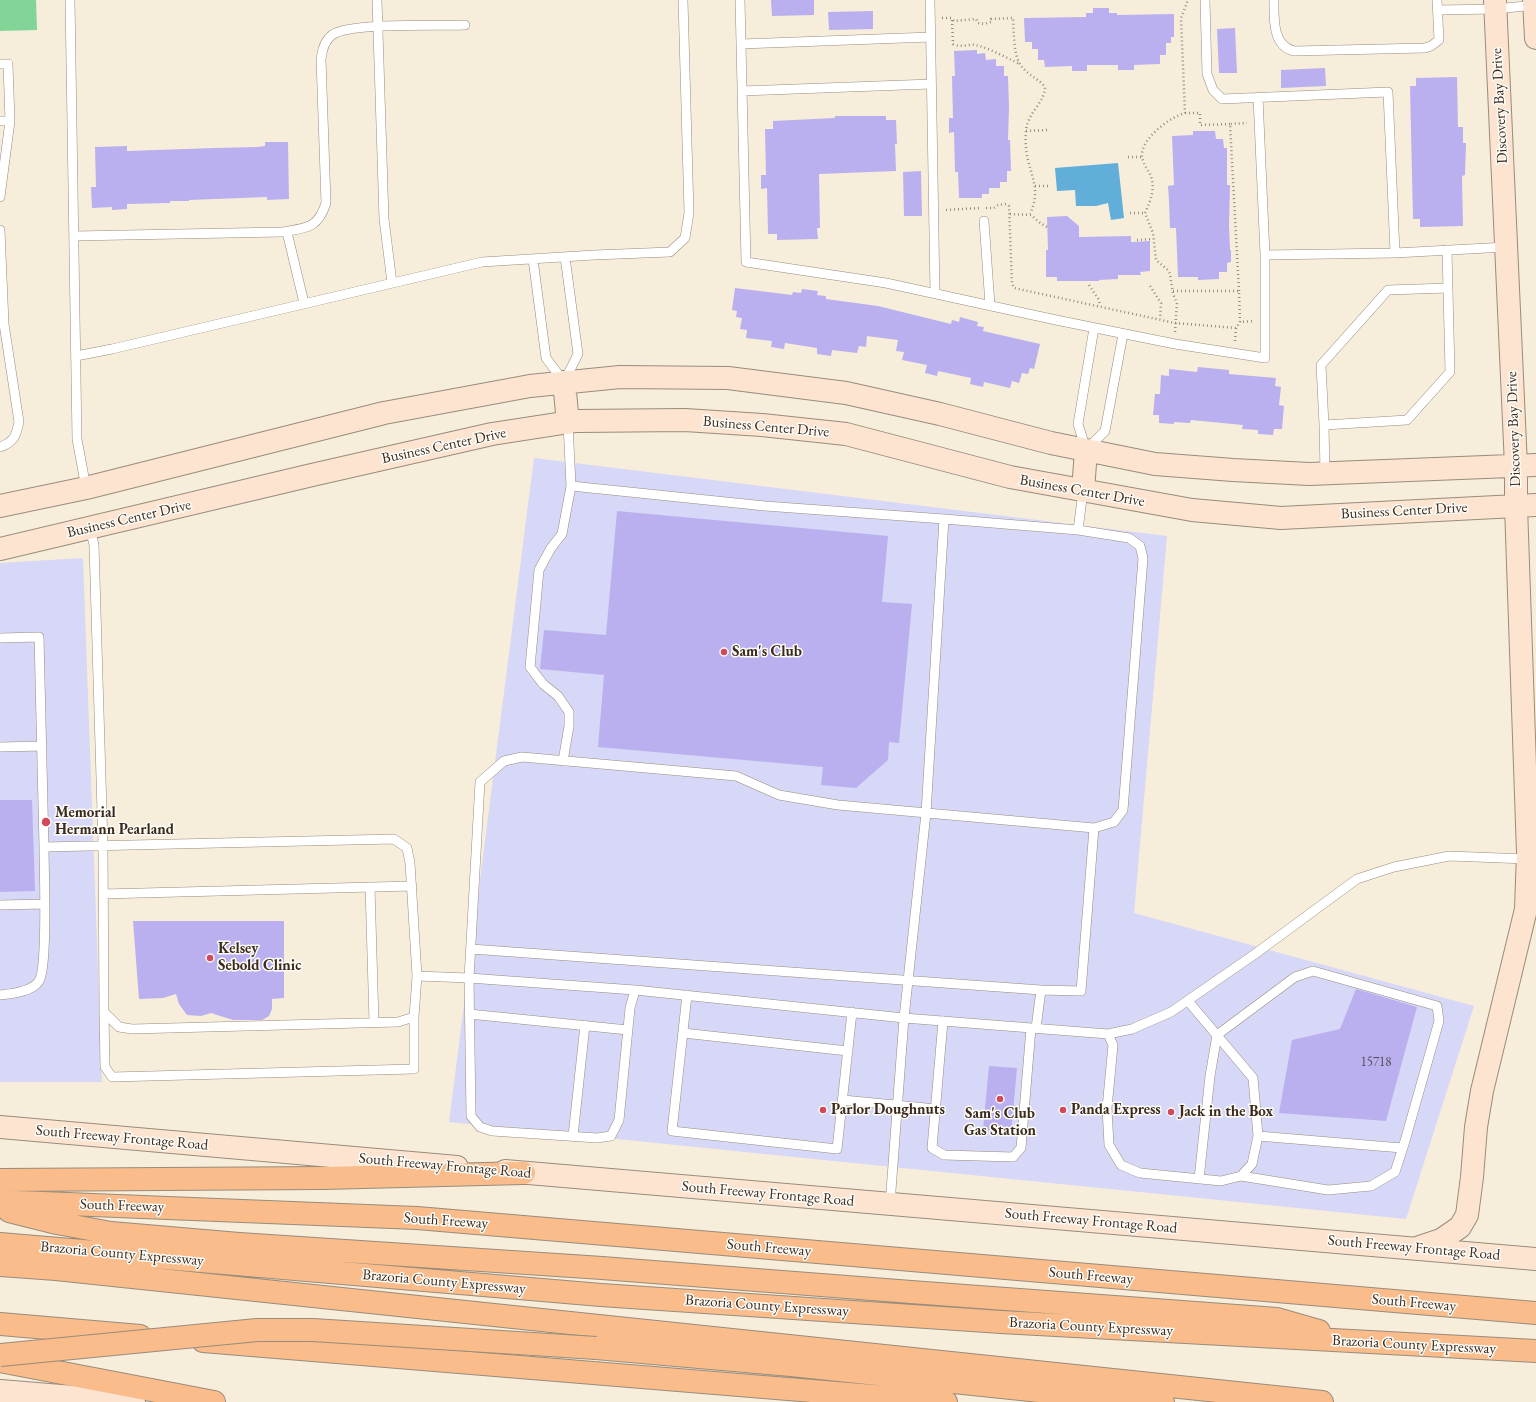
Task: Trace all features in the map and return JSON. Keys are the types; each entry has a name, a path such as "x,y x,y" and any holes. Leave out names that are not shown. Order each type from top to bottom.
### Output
{"highway":[{"path":"0,1180 324,1178 524,1173"},
{"name":"South Freeway","path":"0,1200 18,1202 418,1218 1536,1313"},
{"path":"0,1208 57,1223 111,1233 247,1244 602,1268 927,1294 1277,1318 1353,1341"},
{"name":"Brazoria County Expressway","path":"0,1244 608,1296 1001,1322 1536,1351"},
{"name":"Brazoria County Expressway","path":"0,1265 64,1270 1322,1402"},
{"path":"0,1324 946,1402"},
{"path":"0,1355 257,1330 313,1330 596,1348 791,1365 1086,1396 1163,1402"},
{"path":"0,1361 214,1402"}],"street":[{"path":"1535,3 1536,38"},
{"name":"Discovery Bay Drive","path":"1415,1248 1441,1240 1460,1227 1467,1215 1476,1127 1481,1098 1526,909 1527,859 1518,568 1526,505 1526,465 1506,246 1495,4"},
{"path":"0,506 86,488 384,413 530,386 620,377 728,378 846,393 940,414 1051,443 1155,464 1309,474 1526,465"},
{"path":"564,382 568,423"},
{"name":"Business Center Drive","path":"0,549 492,434 576,421 685,420 762,425 846,434 1010,477 1192,510 1281,518 1526,505"},
{"path":"1083,491 1086,450"},
{"path":"1518,568 1536,672"},
{"name":"South Freeway Frontage Road","path":"0,1127 1536,1259"},
{"path":"0,1391 134,1402"}],"lane":[{"path":"70,0 77,439 86,488"},
{"path":"376,0 384,219 392,283"},
{"path":"76,356 112,349 482,262 670,252 685,238 689,213 683,0"},
{"path":"740,0 746,262 886,283 1123,334 1265,358 1265,255 1258,97"},
{"path":"930,0 934,293"},
{"path":"1205,0 1207,74 1213,90 1222,99 1388,92 1395,252"},
{"path":"1274,0 1275,25 1277,34 1288,50 1294,51 1425,48 1431,46 1439,40 1437,0"},
{"path":"1438,10 1495,4 1535,3"},
{"path":"74,236 287,232 314,225 322,215 326,203 322,49 331,36 341,31 360,28 465,25"},
{"path":"741,44 931,38"},
{"path":"0,64 8,64 10,120 8,148 0,197"},
{"path":"742,91 931,84"},
{"path":"0,121 10,120"},
{"path":"984,221 990,305"},
{"path":"0,230 4,324 19,422 16,434 9,444 0,447"},
{"path":"287,232 304,303"},
{"path":"1265,255 1395,252 1506,246"},
{"path":"1324,425 1407,420 1450,372 1447,250"},
{"path":"533,259 546,358 564,382 578,354 565,257"},
{"path":"1325,473 1321,365 1388,290 1448,288"},
{"path":"1094,328 1078,424 1086,450 1105,431 1123,334"},
{"path":"563,761 569,726 569,712 558,696 543,684 530,667 539,570 551,548 562,534 571,486 568,423"},
{"path":"571,486 765,506 1078,530 1129,538 1140,546 1143,558 1123,810 1114,822 1094,828 838,805 779,794 736,776 522,757 504,761 480,782 469,978 470,1116 480,1127 492,1131 598,1138 611,1136 619,1120 630,1008 635,990"},
{"path":"1078,530 1083,491"},
{"path":"890,1204 904,1018 926,813 944,519"},
{"path":"44,847 103,845 394,839 407,848 412,886 417,976 414,1017 414,1069 112,1077 105,1067 103,845 94,545 90,528"},
{"path":"0,638 39,637 44,847 44,960 40,981 29,989 13,994 0,995"},
{"path":"0,746 42,746"},
{"path":"471,949 1041,990 1081,991 1094,828"},
{"path":"417,976 469,978 635,990 904,1018 1108,1034 1132,1029 1171,1012 1357,879 1394,866 1449,856 1527,859"},
{"path":"103,894 412,886"},
{"path":"370,887 374,1022"},
{"path":"0,905 44,904"},
{"path":"1108,1034 1113,1045 1107,1108 1109,1145 1121,1165 1140,1173 1221,1182 1242,1176 1328,1190 1371,1186 1395,1172 1439,1021 1437,1006 1313,971 1295,977 1217,1035 1210,1076 1199,1179"},
{"path":"943,1021 932,1148 944,1155 1013,1158 1021,1148 1033,1028 1041,990"},
{"path":"687,995 672,1131 837,1149 852,1012"},
{"path":"1188,1001 1253,1078 1258,1136 1252,1164 1242,1176"},
{"path":"104,1012 119,1027 132,1029 398,1022 414,1017"},
{"path":"470,1014 628,1030"},
{"path":"574,1136 585,1025"},
{"path":"683,1033 848,1051"},
{"path":"843,1100 936,1109"},
{"path":"1258,1136 1402,1148"}],"path":[{"path":"1185,113 1180,18 1188,0"},
{"path":"930,19 952,19 954,21 976,20 978,23 984,24 991,22 991,19 1013,18 1017,60 1019,63"},
{"path":"952,19 953,44 956,46 974,45 985,48 1019,63 1034,78 1042,82 1045,87 1044,96 1028,118 1026,131 1028,159 1035,186 1034,201 1030,214"},
{"path":"1175,344 1174,336 1177,303 1170,274 1168,270 1156,260 1152,233 1145,213 1153,191 1153,184 1142,157 1143,148 1149,138 1169,120 1185,113 1200,113 1200,125 1259,123"},
{"path":"1230,124 1240,322 1236,328 1233,353"},
{"path":"1026,131 1047,130"},
{"path":"1128,157 1142,157"},
{"path":"1035,186 1048,186"},
{"path":"933,210 994,208 998,204 1006,204 1009,206 1012,284 1014,288 1176,323 1236,328"},
{"path":"1130,213 1145,213"},
{"path":"1010,214 1030,214 1047,227"},
{"path":"1137,240 1153,239"},
{"path":"1090,285 1099,300 1100,306"},
{"path":"1150,286 1161,303 1160,319"},
{"path":"1173,291 1239,291"},
{"path":"1240,322 1265,321"}],"shaded area":[{"path":"534,458 1167,536 1134,913 1474,1006 1406,1219 449,1122"},
{"name":"Memorial Hermann Pearland","path":"83,558 102,1082 0,1082 0,563"}],"green space":[{"path":"0,0 36,0 37,30 0,31"}],"water":[{"path":"1118,163 1124,218 1111,220 1108,203 1096,206 1076,206 1075,190 1057,191 1055,168"}],"building":[{"path":"771,0 814,0 814,15 772,16"},
{"path":"1093,8 1109,8 1109,13 1117,13 1117,15 1174,14 1174,37 1171,37 1171,43 1166,43 1166,55 1160,55 1160,64 1134,65 1134,70 1118,70 1118,65 1087,65 1087,71 1072,71 1072,66 1045,67 1044,60 1038,60 1038,49 1032,49 1032,42 1025,42 1024,18 1086,17 1086,13 1093,13"},
{"path":"873,11 873,29 829,30 828,12"},
{"path":"1235,28 1237,73 1219,73 1217,29"},
{"path":"977,50 977,54 985,53 986,60 996,59 996,66 1004,66 1004,76 1008,76 1008,140 1010,140 1011,171 1007,171 1007,182 1000,182 1000,188 989,188 989,194 982,194 982,198 959,198 958,172 955,172 954,132 949,133 949,118 953,118 952,76 955,76 954,51"},
{"path":"1325,68 1326,86 1281,88 1281,70"},
{"path":"1457,77 1458,127 1463,127 1463,143 1466,143 1465,175 1462,176 1463,226 1420,227 1420,219 1413,219 1410,86 1416,86 1416,78"},
{"path":"835,116 886,116 886,120 896,120 896,171 819,174 820,228 817,228 818,239 777,240 777,234 768,234 767,188 761,189 761,175 766,175 765,129 773,129 773,121 835,118"},
{"path":"1193,131 1215,131 1216,139 1223,139 1224,148 1227,148 1227,185 1230,185 1229,225 1231,262 1227,263 1227,272 1219,272 1219,279 1198,280 1198,277 1178,277 1176,228 1170,228 1168,186 1174,185 1172,136 1193,135"},
{"path":"265,142 288,142 289,199 267,200 267,197 189,200 170,201 170,203 127,204 127,209 112,210 112,207 92,208 91,187 96,187 95,147 127,146 127,151 257,147 265,146"},
{"path":"921,171 922,216 904,216 903,172"},
{"path":"1067,216 1079,226 1079,237 1131,236 1131,242 1150,241 1150,271 1140,272 1141,275 1118,275 1118,279 1099,281 1057,281 1057,277 1046,277 1046,250 1048,250 1047,217"},
{"path":"735,288 792,295 793,292 801,293 802,289 818,291 817,295 826,296 826,299 878,306 951,324 952,320 959,322 960,317 978,322 977,326 984,327 983,331 1040,344 1034,369 1030,368 1028,374 1022,373 1019,383 1012,381 1010,388 984,382 983,387 970,384 971,378 938,371 937,376 925,373 927,365 902,360 904,352 896,351 898,340 867,336 866,347 859,346 857,353 832,350 831,356 817,354 817,348 785,343 784,349 771,347 772,341 746,338 747,330 740,329 742,318 736,317 737,311 732,310"},
{"path":"1198,367 1229,370 1229,374 1276,378 1275,386 1281,387 1279,405 1284,406 1282,429 1274,429 1273,435 1258,434 1258,430 1242,429 1243,425 1191,420 1190,423 1159,423 1159,415 1153,415 1155,394 1160,394 1161,375 1169,376 1169,369 1197,372"},
{"name":"Sam's Club","path":"617,511 888,536 882,602 912,604 899,743 889,742 888,760 856,788 821,785 823,767 598,747 604,675 540,669 544,630 606,635"},
{"path":"0,800 32,800 35,891 0,892"},
{"name":"Kelsey Sebold Clinic","path":"133,921 284,921 284,998 272,999 272,1009 269,1016 262,1020 233,1020 211,1013 201,1016 187,1015 179,1004 176,994 163,998 139,999"},
{"path":"1356,989 1417,1007 1386,1121 1279,1113 1292,1040 1340,1029"},
{"name":"Sam's Club Gas Station","path":"989,1066 1017,1068 1011,1133 983,1130"}],"place":[{"name":"Sam's Club","path":"724,652"},
{"name":"Memorial Hermann Pearland","path":"46,822"},
{"name":"Kelsey Sebold Clinic","path":"210,958"},
{"name":"Sam's Club Gas Station","path":"1000,1099"},
{"name":"Parlor Doughnuts","path":"823,1110"},
{"name":"Panda Express","path":"1063,1110"},
{"name":"Jack in the Box","path":"1171,1112"}]}
